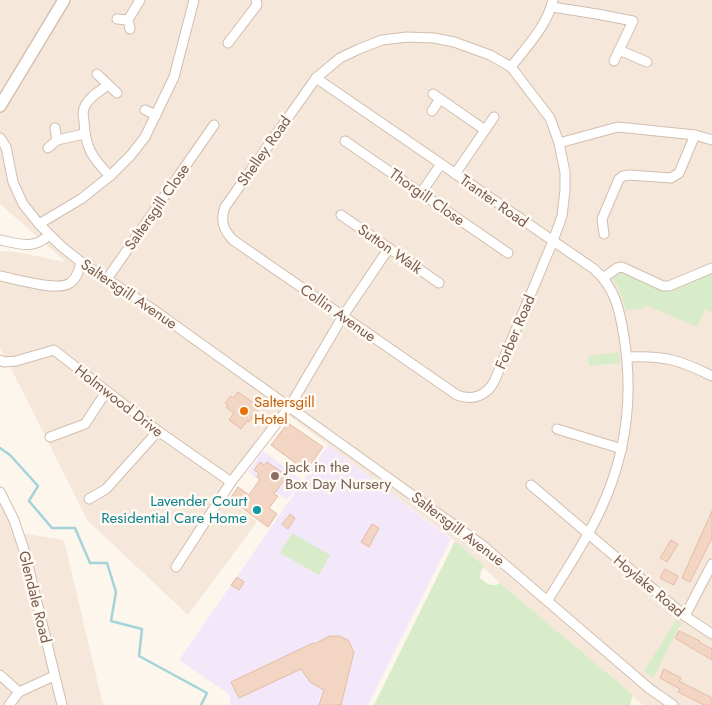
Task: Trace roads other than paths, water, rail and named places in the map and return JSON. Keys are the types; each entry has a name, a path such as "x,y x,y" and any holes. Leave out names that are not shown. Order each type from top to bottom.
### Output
{"street":[{"path":"0,106 64,0"},
{"path":"130,29 128,20 140,0"},
{"path":"39,224 81,199 110,176 146,137 174,77 194,0"},
{"path":"228,43 257,6 256,0"},
{"path":"511,67 540,29 552,3 633,22 614,61"},
{"path":"117,19 128,20"},
{"name":"Shelley Road","path":"223,227 222,214 225,207 316,78 340,58 382,40 407,37 434,38 454,42 490,55 511,67"},
{"path":"619,50 647,62"},
{"name":"Forber Road","path":"457,395 470,398 477,397 490,389 494,382 553,242 563,208 565,172 559,143 550,118 511,67"},
{"path":"96,74 117,94"},
{"name":"Tranter Road","path":"316,78 594,269 603,278 615,296 627,357 628,405 622,449 607,495 588,534 548,600"},
{"path":"108,85 85,105 83,111 84,134 89,150 94,160 110,176"},
{"path":"432,110 437,96 486,130"},
{"path":"146,110 156,115"},
{"path":"455,174 494,117"},
{"name":"Saltersgill Close","path":"106,279 214,125"},
{"path":"559,143 618,127 694,135 712,140"},
{"path":"55,128 57,140"},
{"path":"198,129 207,135"},
{"path":"48,148 57,140 84,134"},
{"path":"604,234 602,219 619,179 629,174 670,178 675,176 679,173 694,135"},
{"name":"Saltersgill Avenue","path":"0,138 6,147 13,182 23,204 39,224 61,246 81,262 151,308 290,406 482,545 650,689 673,705"},
{"name":"Thorgill Close","path":"345,141 508,254"},
{"path":"421,193 441,164"},
{"name":"Sutton Walk","path":"341,215 439,283"},
{"name":"Collin Avenue","path":"223,227 233,240 457,395"},
{"path":"0,240 28,246 42,242 50,235"},
{"path":"176,567 231,482 290,406 343,316 389,248"},
{"path":"0,276 56,286 70,284 77,276 81,262"},
{"path":"603,278 617,268 622,267 658,284 669,286 712,268"},
{"name":"Holmwood Drive","path":"0,360 4,362 16,361 54,350 158,431 231,482"},
{"path":"627,357 661,356 691,366 712,376"},
{"path":"50,437 85,424 106,392"},
{"path":"557,429 622,449"},
{"path":"89,499 106,489 158,431"},
{"name":"Hoylake Road","path":"531,485 685,616 712,634"},
{"name":"Glendale Road","path":"0,492 14,520 25,553 62,705"},
{"path":"685,616 712,564"},
{"path":"0,675 19,692"},
{"path":"10,705 19,692 54,676"}],"waterway":[{"path":"0,448 10,455 38,486 29,501 52,528 75,528 90,563 107,563 116,592 111,621 142,629 139,656 207,693 201,705"}],"place":[{"name":"Saltersgill Hotel","path":"244,411"},
{"name":"Jack in the Box Day Nursery","path":"275,476"},
{"name":"Lavender Court Residential Care Home","path":"257,510"}]}
